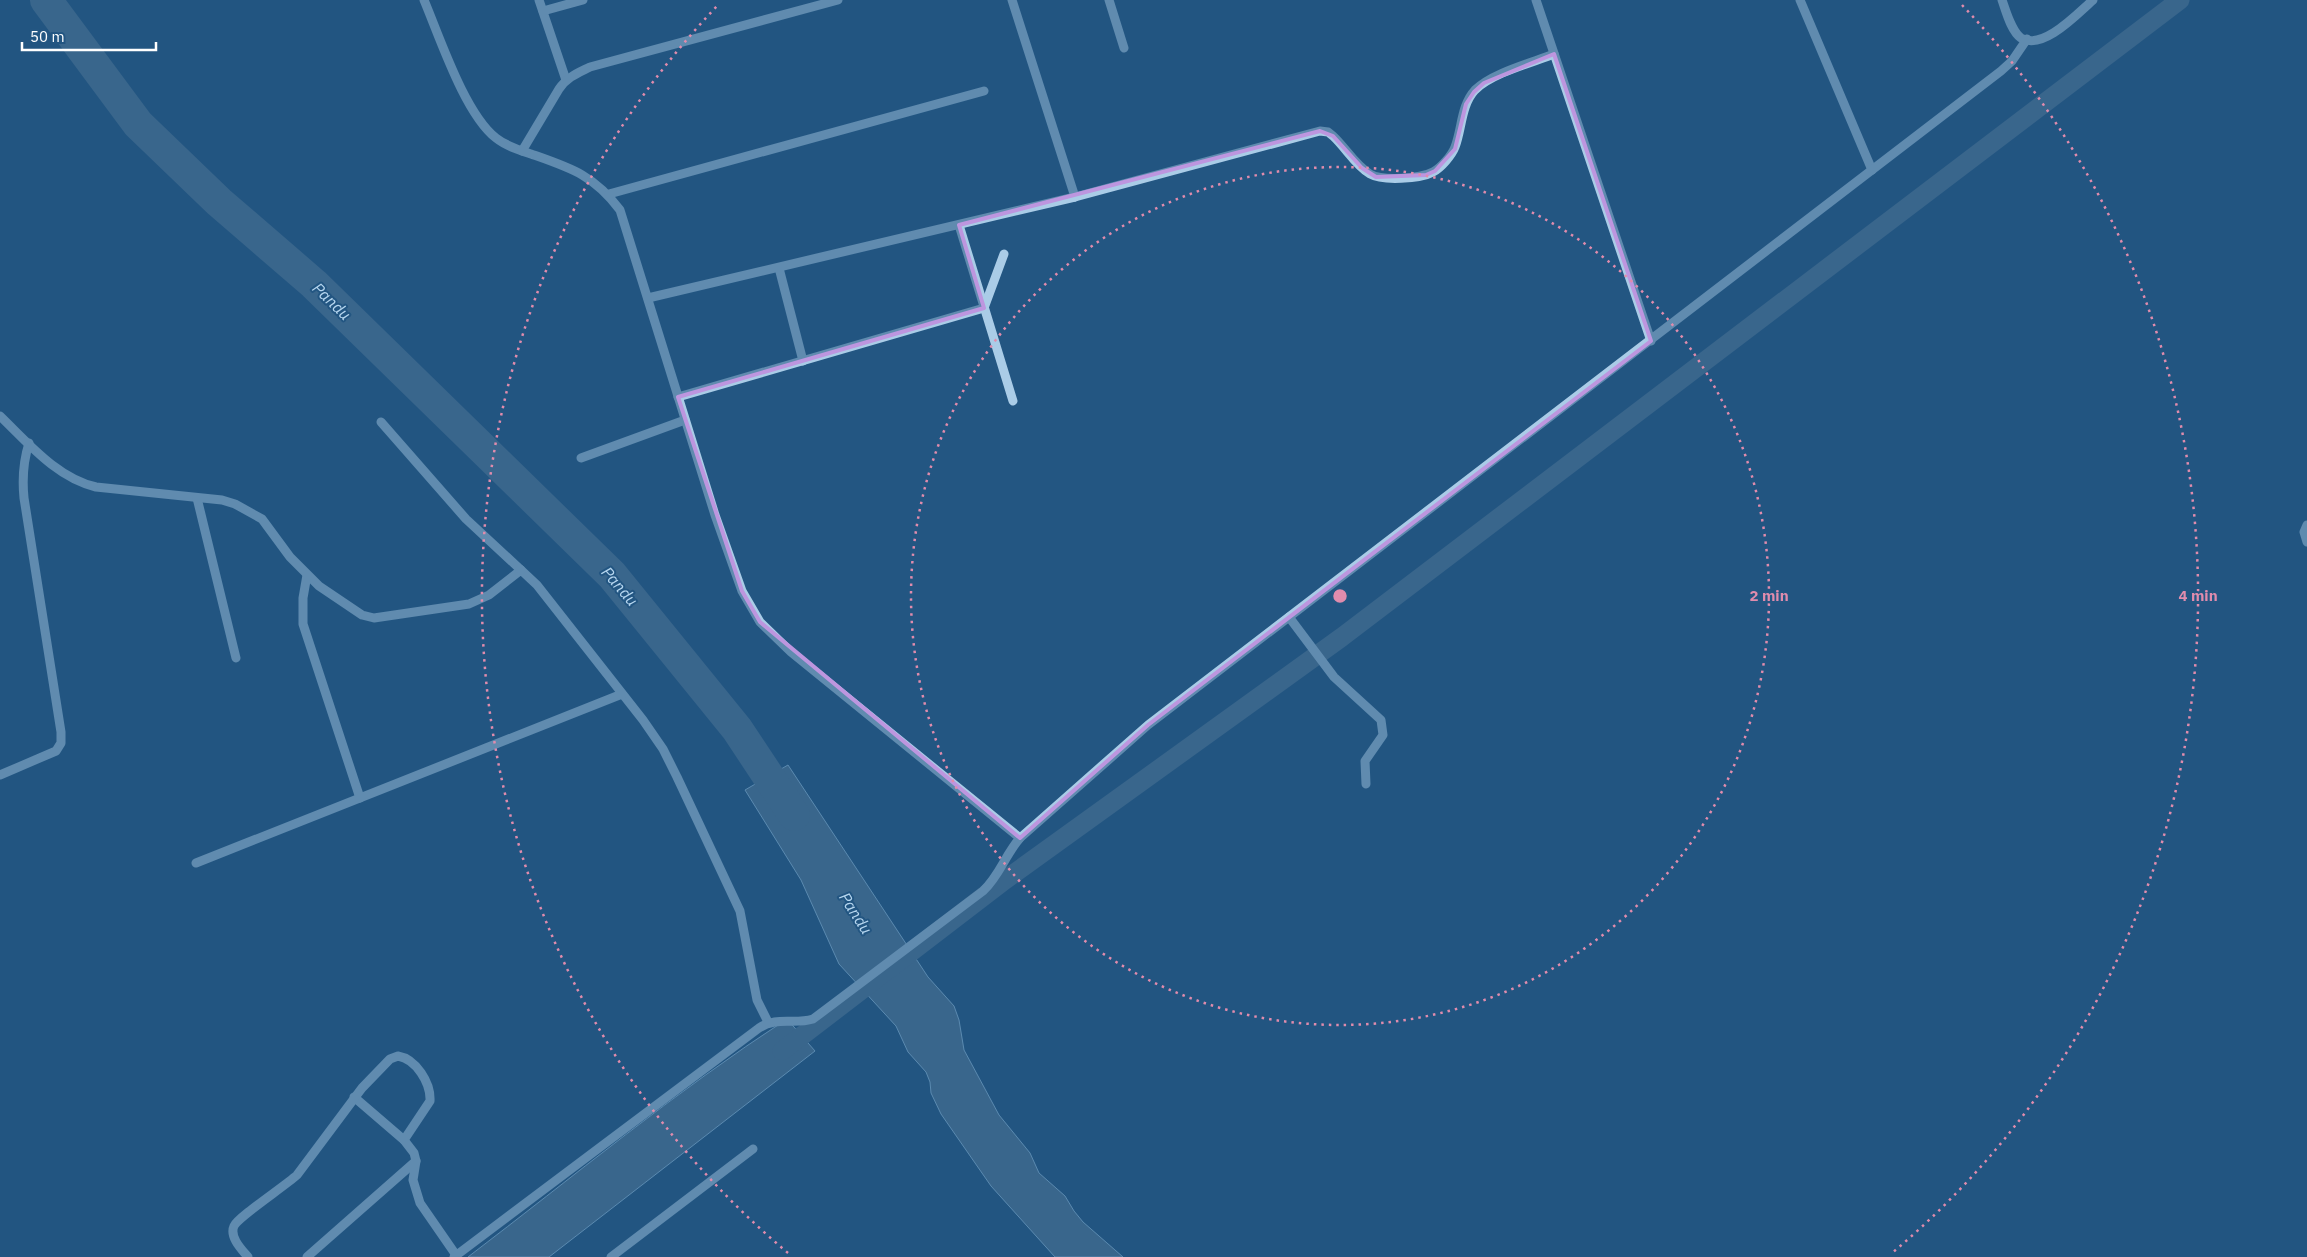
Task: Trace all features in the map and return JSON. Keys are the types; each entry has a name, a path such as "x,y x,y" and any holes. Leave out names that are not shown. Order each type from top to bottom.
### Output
{"street":[{"path":"424,0 468,104 482,124 496,138 522,151 568,167 597,184 609,194 620,210 715,515 742,591 760,622 791,652 1020,838"},
{"path":"539,0 566,80"},
{"path":"543,11 583,0"},
{"path":"522,151 566,80 590,68 838,0"},
{"path":"1012,0 1075,197"},
{"path":"1109,0 1124,48"},
{"path":"1536,0 1651,341"},
{"path":"1800,0 1872,170"},
{"path":"2002,0 2020,38 2033,41 2046,38 2093,0"},
{"path":"354,1097 404,1140 414,1153 416,1161 413,1180 420,1203 455,1256 768,1022 779,1020 796,1022 813,1019 983,890 998,875 1009,850 1020,838 1148,725 2001,72 2012,61 2026,40"},
{"path":"648,298 1075,197 1320,131 1328,132 1333,136 1362,168 1376,177 1386,179 1426,175 1435,171 1455,149 1466,104 1474,92 1484,83 1554,54"},
{"path":"609,194 984,91"},
{"path":"959,225 1013,401"},
{"path":"984,308 1004,254"},
{"path":"779,268 803,360"},
{"path":"678,397 984,308"},
{"path":"0,416 52,465 83,484 96,488 197,498 235,504 262,519 290,557 307,574 350,608 362,615 374,618 473,602 489,595 521,570"},
{"path":"581,458 685,420"},
{"path":"381,422 466,519 537,586 663,749 740,912 757,1000 768,1022"},
{"path":"0,775 56,751 61,743 61,732 24,498 22,476 29,443"},
{"path":"197,498 236,658"},
{"path":"2307,525 2304,532 2307,542"},
{"path":"307,574 302,598 303,624 360,798"},
{"path":"1289,617 1334,677 1381,720 1384,735 1366,761 1364,771 1366,784"},
{"path":"196,863 622,694"},
{"path":"248,1257 237,1242 233,1233 234,1226 297,1175 354,1097 390,1059 398,1056 411,1061 429,1085 430,1100 404,1140"},
{"path":"611,1257 753,1149"},
{"path":"307,1257 416,1161"}],"highlighted area":[{"path":"1554,54 1651,341 1148,725 1020,838 760,622 742,591 678,397 984,308 959,225 1320,131 1333,136 1362,168 1376,177 1426,175 1435,171 1455,149 1466,104 1474,92 1484,83"}],"water":[{"path":"788,765 928,977 954,1006 959,1020 964,1050 999,1115 1030,1153 1039,1173 1065,1196 1083,1222 1123,1257 1055,1257 991,1186 941,1114 931,1093 930,1082 926,1072 908,1052 896,1026 839,964 801,880 745,790"},
{"path":"787,1019 815,1051 549,1257 468,1257 705,1075"}],"waterway":[{"name":"Pandu","path":"46,0 138,124 219,202 314,284 612,575 737,729 794,815"},
{"path":"782,1051 1005,880 1342,637 2180,0"}]}
